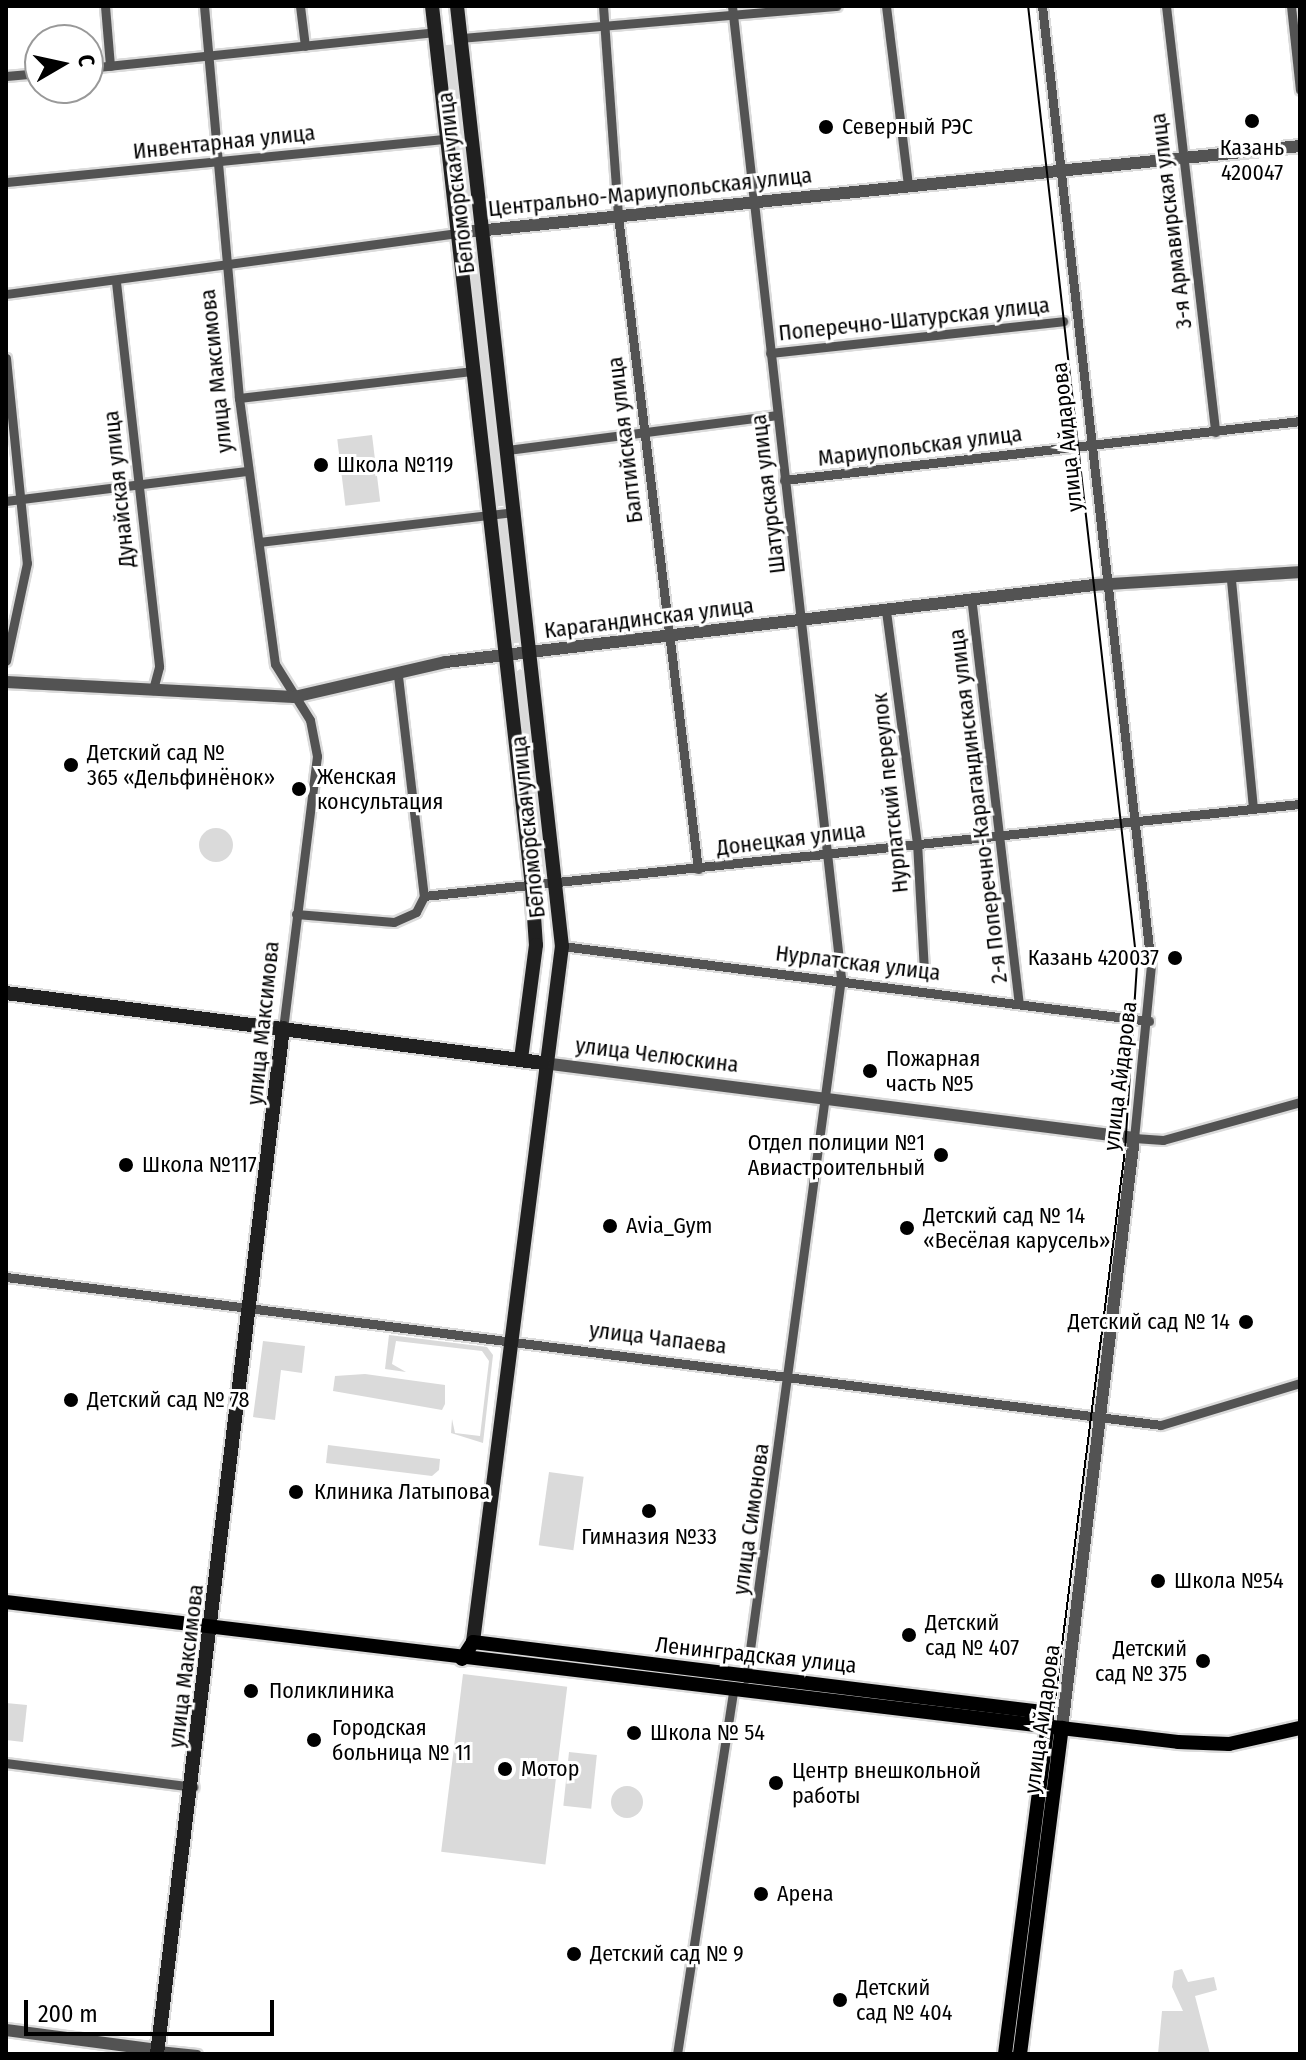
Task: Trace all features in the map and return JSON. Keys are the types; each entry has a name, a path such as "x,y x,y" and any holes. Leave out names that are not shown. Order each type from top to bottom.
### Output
{"main road":[{"name":"Беломорская улица","path":"432,6 532,887 536,945 521,1059"},
{"name":"Беломорская улица","path":"457,6 562,946 543,1063 473,1642"},
{"name":"улица Челюскина","path":"6,993 543,1063"},
{"name":"улица Максимова","path":"158,2052 194,1787 283,1028"},
{"name":"Ленинградская улица","path":"6,1602 729,1691 1206,1745 1300,1728"},
{"name":"Ленинградская улица","path":"6,1612 50,1609"},
{"name":"Ленинградская улица","path":"473,1642 1034,1711 1052,1726"},
{"path":"462,1659 473,1642"},
{"name":"улица Айдарова","path":"1005,2054 1052,1726"},
{"name":"улица Айдарова","path":"1020,2054 1052,1726"}],"street":[{"path":"105,6 110,66"},
{"name":"улица Максимова","path":"204,6 239,398 275,664 310,720 317,756 283,1028"},
{"path":"300,6 305,46"},
{"name":"Балтийская улица","path":"603,6 618,216 666,635 698,869"},
{"path":"461,38 733,10 837,6"},
{"path":"886,6 908,184"},
{"name":"улица Айдарова","path":"1042,6 1104,584 1134,818 1149,1021 1104,1416 1052,1726"},
{"name":"3-я Армавирская улица","path":"1166,6 1215,432"},
{"path":"1291,6 1300,90"},
{"name":"Шатурская улица","path":"733,10 824,851 841,978"},
{"path":"104,67 435,32"},
{"name":"Инвентарная улица","path":"6,182 447,139"},
{"name":"Центрально-Мариупольская улица","path":"6,294 116,282 227,260 483,230 1060,168 1300,146"},
{"name":"Дунайская улица","path":"116,282 135,485 159,667 153,690"},
{"name":"Поперечно-Шатурская улица","path":"770,353 1063,321"},
{"path":"6,358 27,563 6,661"},
{"path":"239,398 473,371"},
{"path":"508,450 777,415"},
{"name":"Мариупольская улица","path":"784,480 1300,421"},
{"path":"6,501 248,471"},
{"path":"259,542 515,512"},
{"name":"Карагандинская улица","path":"6,682 294,697 507,657 666,635 800,619 972,605 1104,584 1231,580 1300,572"},
{"path":"1231,580 1253,807"},
{"name":"2-я Поперечно-Карагандинская улица","path":"972,605 1004,833 1019,1003"},
{"name":"Нурлатский переулок","path":"886,611 917,842 924,971"},
{"path":"296,914 394,922 416,912 424,896 398,676"},
{"name":"Донецкая улица","path":"424,896 557,886 824,851 1134,818 1253,807 1266,812 1300,804"},
{"name":"Нурлатская улица","path":"562,946 841,978 1149,1021"},
{"name":"улица Симонова","path":"749,1676 841,978"},
{"name":"улица Челюскина","path":"543,1063 1163,1140 1300,1102"},
{"name":"улица Чапаева","path":"6,1277 790,1373 1161,1425 1300,1383"},
{"path":"677,2054 729,1691 749,1676"},
{"path":"6,1763 194,1787"},
{"path":"6,2030 158,2052 197,2054"}],"shaded area":[{"path":"457,44 476,220 461,222 442,46"},
{"path":"478,235 506,506 494,507 466,236"},
{"path":"372,435 380,502 345,506 337,439"},
{"path":"510,518 523,642 511,644 498,519"},
{"path":"520,669 527,673 549,873 537,875 513,674"},
{"path":"216,828 228,833 233,845 228,857 216,862 204,857 199,845 204,833"},
{"path":"389,1335 487,1347 493,1355 483,1443 451,1433 452,1419 455,1433 480,1436 489,1361 482,1351 396,1341 392,1364 406,1372 385,1369"},
{"path":"263,1341 305,1346 302,1373 281,1370 275,1420 253,1417"},
{"path":"365,1374 445,1385 445,1404 442,1410 333,1391 335,1376"},
{"path":"328,1445 440,1459 439,1470 432,1476 326,1463"},
{"path":"549,1472 584,1477 573,1550 539,1545"},
{"name":"Мотор","path":"463,1674 567,1687 545,1864 441,1852"},
{"path":"6,1703 27,1705 23,1742 6,1740"},
{"path":"569,1752 597,1755 591,1809 563,1806"},
{"path":"627,1786 639,1790 643,1802 639,1814 627,1818 615,1814 611,1802 615,1790"},
{"path":"1182,1969 1188,1982 1214,1977 1217,1990 1195,1996 1210,2054 1158,2054 1162,2011 1183,2011 1172,1987 1174,1971"}],"tram line":[{"path":"1010,2054 1125,1150 1137,965 1028,6"}],"place":[{"name":"Казань 420047","path":"1252,121"},
{"name":"Северный РЭС","path":"826,127"},
{"name":"Школа №119","path":"321,465"},
{"name":"Детский сад № 365 «Дельфинёнок»","path":"71,765"},
{"name":"Женская консультация","path":"299,789"},
{"name":"Казань 420037","path":"1175,958"},
{"name":"Пожарная часть №5","path":"870,1071"},
{"name":"Отдел полиции №1 Авиастроительный","path":"941,1155"},
{"name":"Школа №117","path":"126,1165"},
{"name":"Avia_Gym","path":"610,1226"},
{"name":"Детский сад № 14 «Весёлая карусель»","path":"907,1228"},
{"name":"Детский сад № 14","path":"1246,1322"},
{"name":"Детский сад № 78","path":"71,1400"},
{"name":"Клиника Латыпова","path":"296,1492"},
{"name":"Гимназия №33","path":"649,1511"},
{"name":"Школа №54","path":"1158,1581"},
{"name":"Детский сад № 407","path":"909,1635"},
{"name":"Детский сад № 375","path":"1203,1661"},
{"name":"Поликлиника","path":"251,1691"},
{"name":"Школа № 54","path":"634,1733"},
{"name":"Городская больница № 11","path":"314,1740"},
{"name":"Мотор","path":"505,1769"},
{"name":"Центр внешкольной работы","path":"776,1783"},
{"name":"Арена","path":"761,1894"},
{"name":"Детский сад № 9","path":"574,1954"},
{"name":"Детский сад № 404","path":"840,2000"}]}
